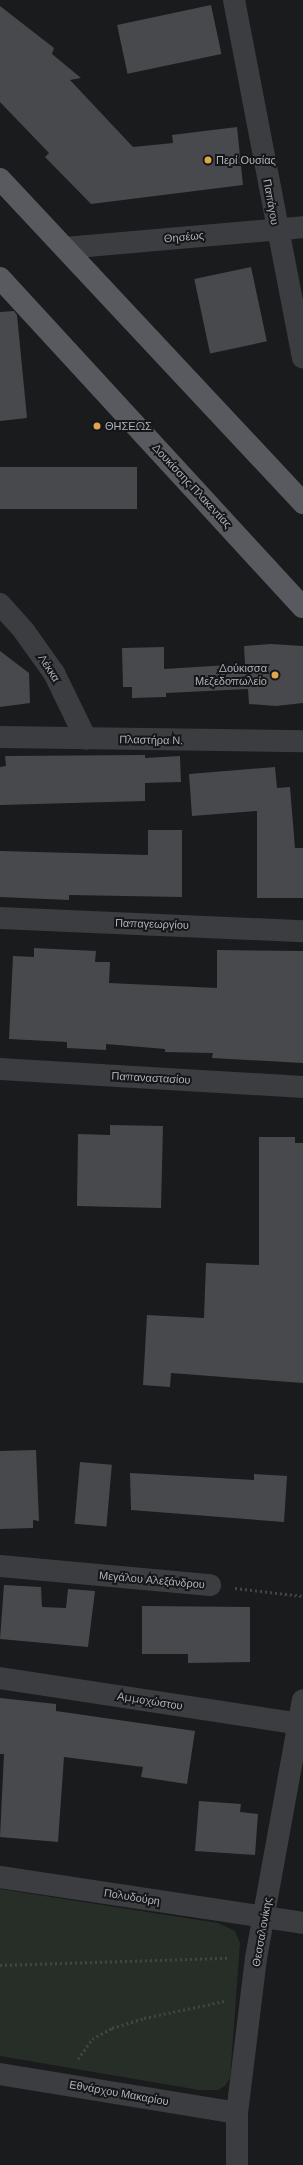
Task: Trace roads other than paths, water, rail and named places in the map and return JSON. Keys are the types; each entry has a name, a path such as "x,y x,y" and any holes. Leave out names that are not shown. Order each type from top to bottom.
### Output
{"main road":[{"path":"0,178 303,503"},
{"name":"Δουκίσσης Πλακεντίας","path":"0,278 303,607"}],"street":[{"name":"Παπάγου","path":"234,0 276,229 303,357"},
{"name":"Θησέως","path":"65,248 303,227"},
{"name":"Λέκκα","path":"0,604 24,631 54,673 86,739"},
{"name":"Πλαστήρα Ν.","path":"0,737 303,741"},
{"name":"Παπαγεωργίου","path":"0,918 303,930"},
{"name":"Παπαναστασίου","path":"0,1069 303,1087"},
{"name":"Μεγάλου Αλεξάνδρου","path":"0,1566 210,1585"},
{"name":"Αμμοχώστου","path":"0,1678 299,1724"},
{"name":"Θεσσαλονίκης","path":"237,2165 237,2113 256,1958 303,1700"},
{"name":"Πολυδούρη","path":"0,1877 303,1923"},
{"name":"Εθνάρχου Μακαρίου","path":"0,2074 237,2113"}],"place":[{"name":"Περί Ουσίας","path":"208,160"},
{"name":"ΘΗΣΕΩΣ","path":"97,426"},
{"name":"Δούκισσα Μεζεδοπωλείο","path":"275,675"}]}
